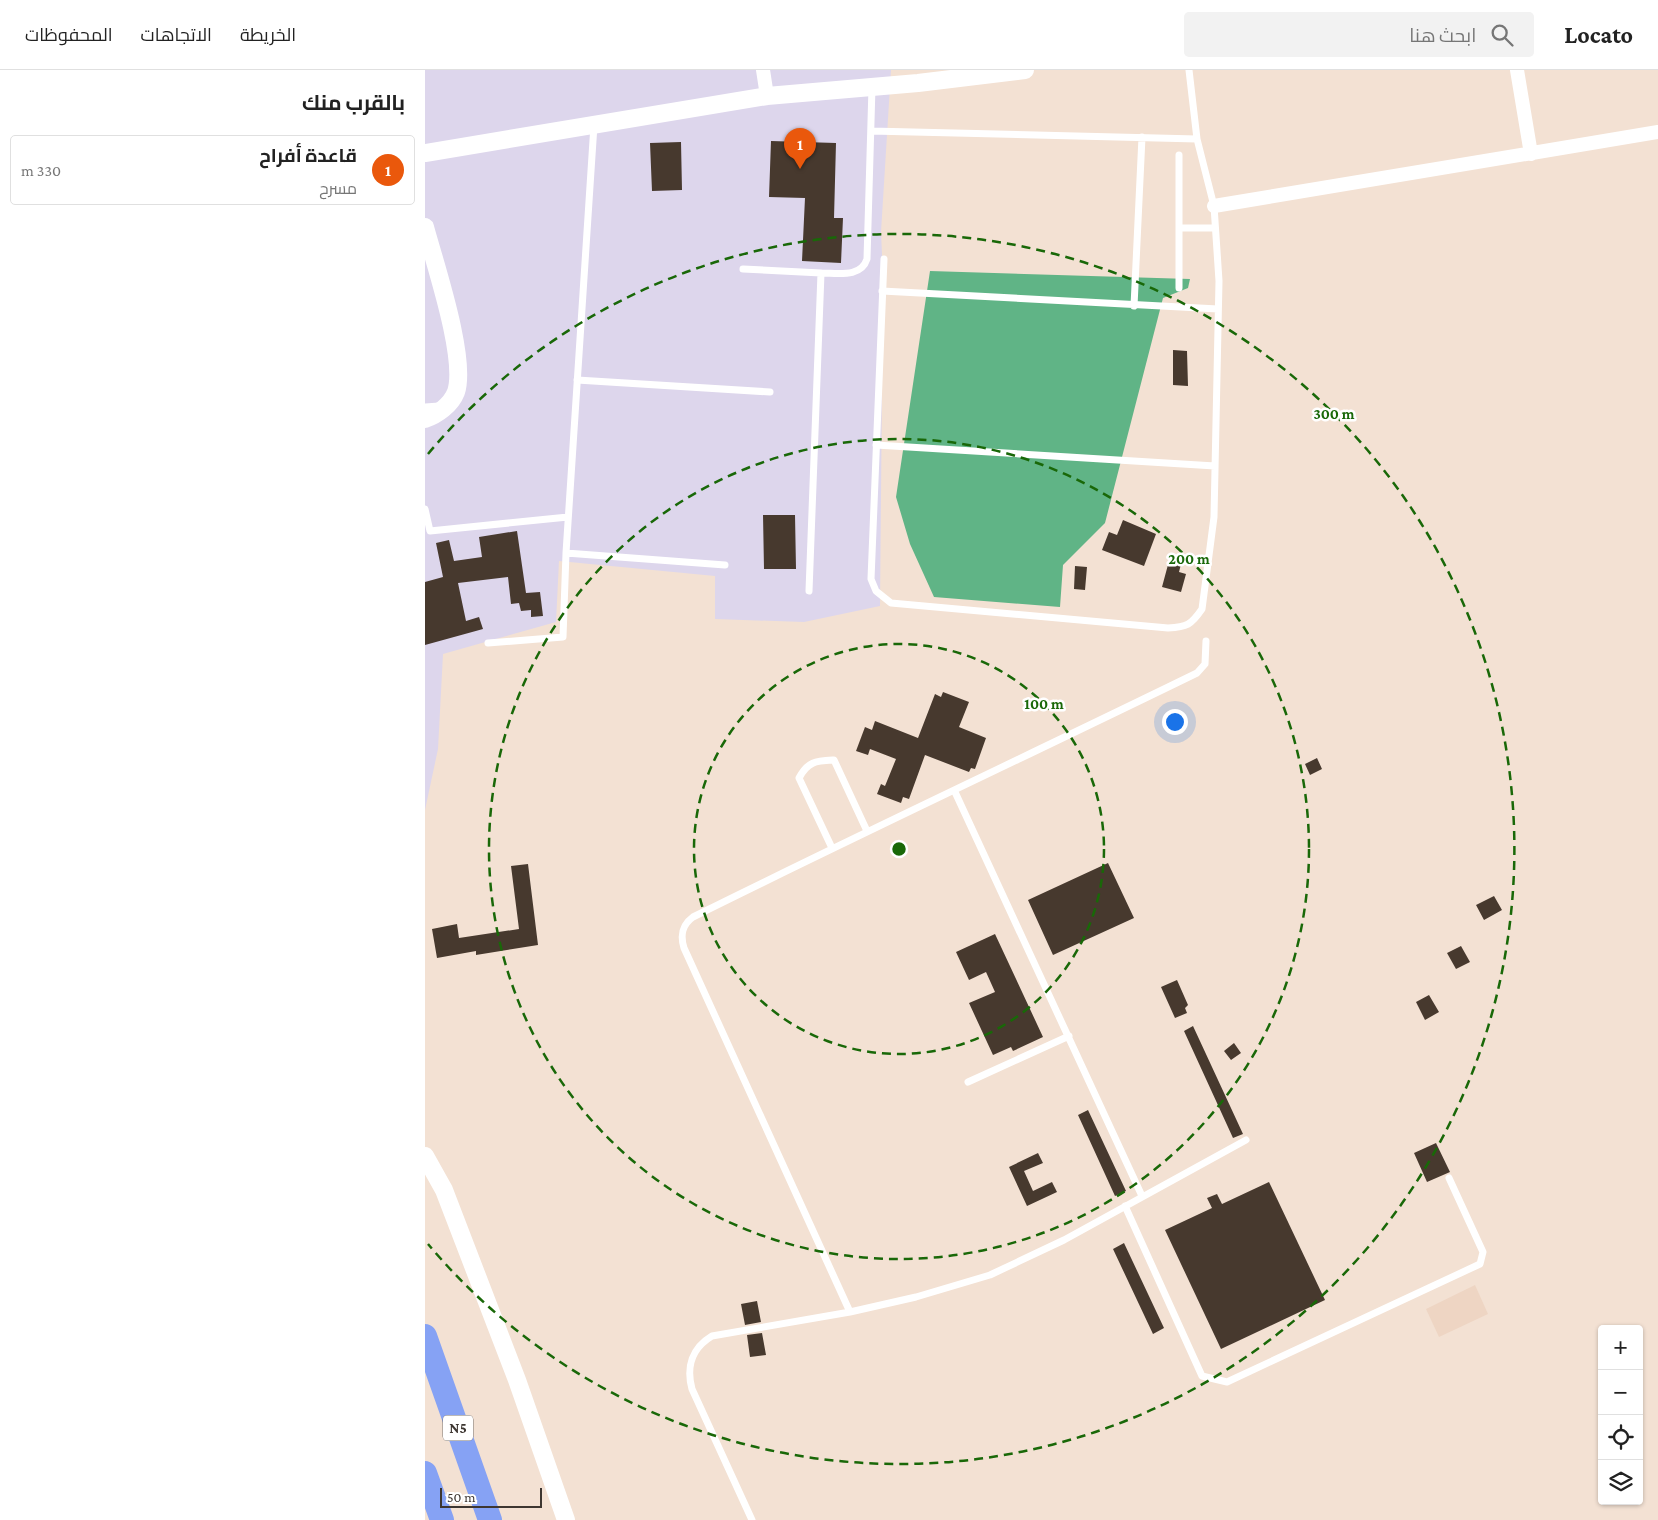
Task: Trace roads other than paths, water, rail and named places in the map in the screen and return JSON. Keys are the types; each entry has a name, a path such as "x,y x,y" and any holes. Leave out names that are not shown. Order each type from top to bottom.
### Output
{"highway":[{"name":"N5","path":"425,1336 490,1520"},
{"path":"425,1473 442,1520"},
{"path":"425,1491 437,1520"}],"street":[{"path":"763,70 767,96"},
{"path":"425,153 767,96 1025,70"},
{"path":"1517,70 1531,154"},
{"path":"1214,206 1658,132"},
{"path":"425,228 434,273 459,355 456,392 447,406 434,416 425,419"},
{"path":"425,1156 444,1190 517,1380 566,1520"}],"lane":[{"path":"884,259 871,578 876,590 883,599 891,603 1168,628 1185,627 1202,609 1214,517 1218,309 1214,206 1197,139 1189,70"},
{"path":"743,269 821,273 858,272 865,267 867,259 872,86"},
{"path":"488,643 563,637 568,517 594,125"},
{"path":"871,131 1197,139"},
{"path":"1134,306 1142,138"},
{"path":"1179,156 1179,288"},
{"path":"1180,228 1215,228"},
{"path":"809,591 821,273"},
{"path":"882,291 1218,309"},
{"path":"577,380 770,392"},
{"path":"425,407 447,406"},
{"path":"877,445 1215,466"},
{"path":"425,509 430,531 568,517"},
{"path":"566,554 725,565"},
{"path":"850,1312 688,956 682,936 685,923 693,917 832,848 955,792 1197,673 1205,664 1205,641"},
{"path":"832,848 799,778 805,767 811,764 834,760 867,832"},
{"path":"955,792 1142,1196"},
{"path":"968,1082 1069,1036"},
{"path":"752,1520 692,1389 689,1368 691,1359 702,1342 712,1336 850,1312 916,1297 990,1275 1064,1240 1246,1140"},
{"path":"1125,1206 1202,1376 1227,1382 1480,1264 1483,1252 1449,1178"}],"place":[{"name":"قاعدة أفراح","path":"800,169"}]}
